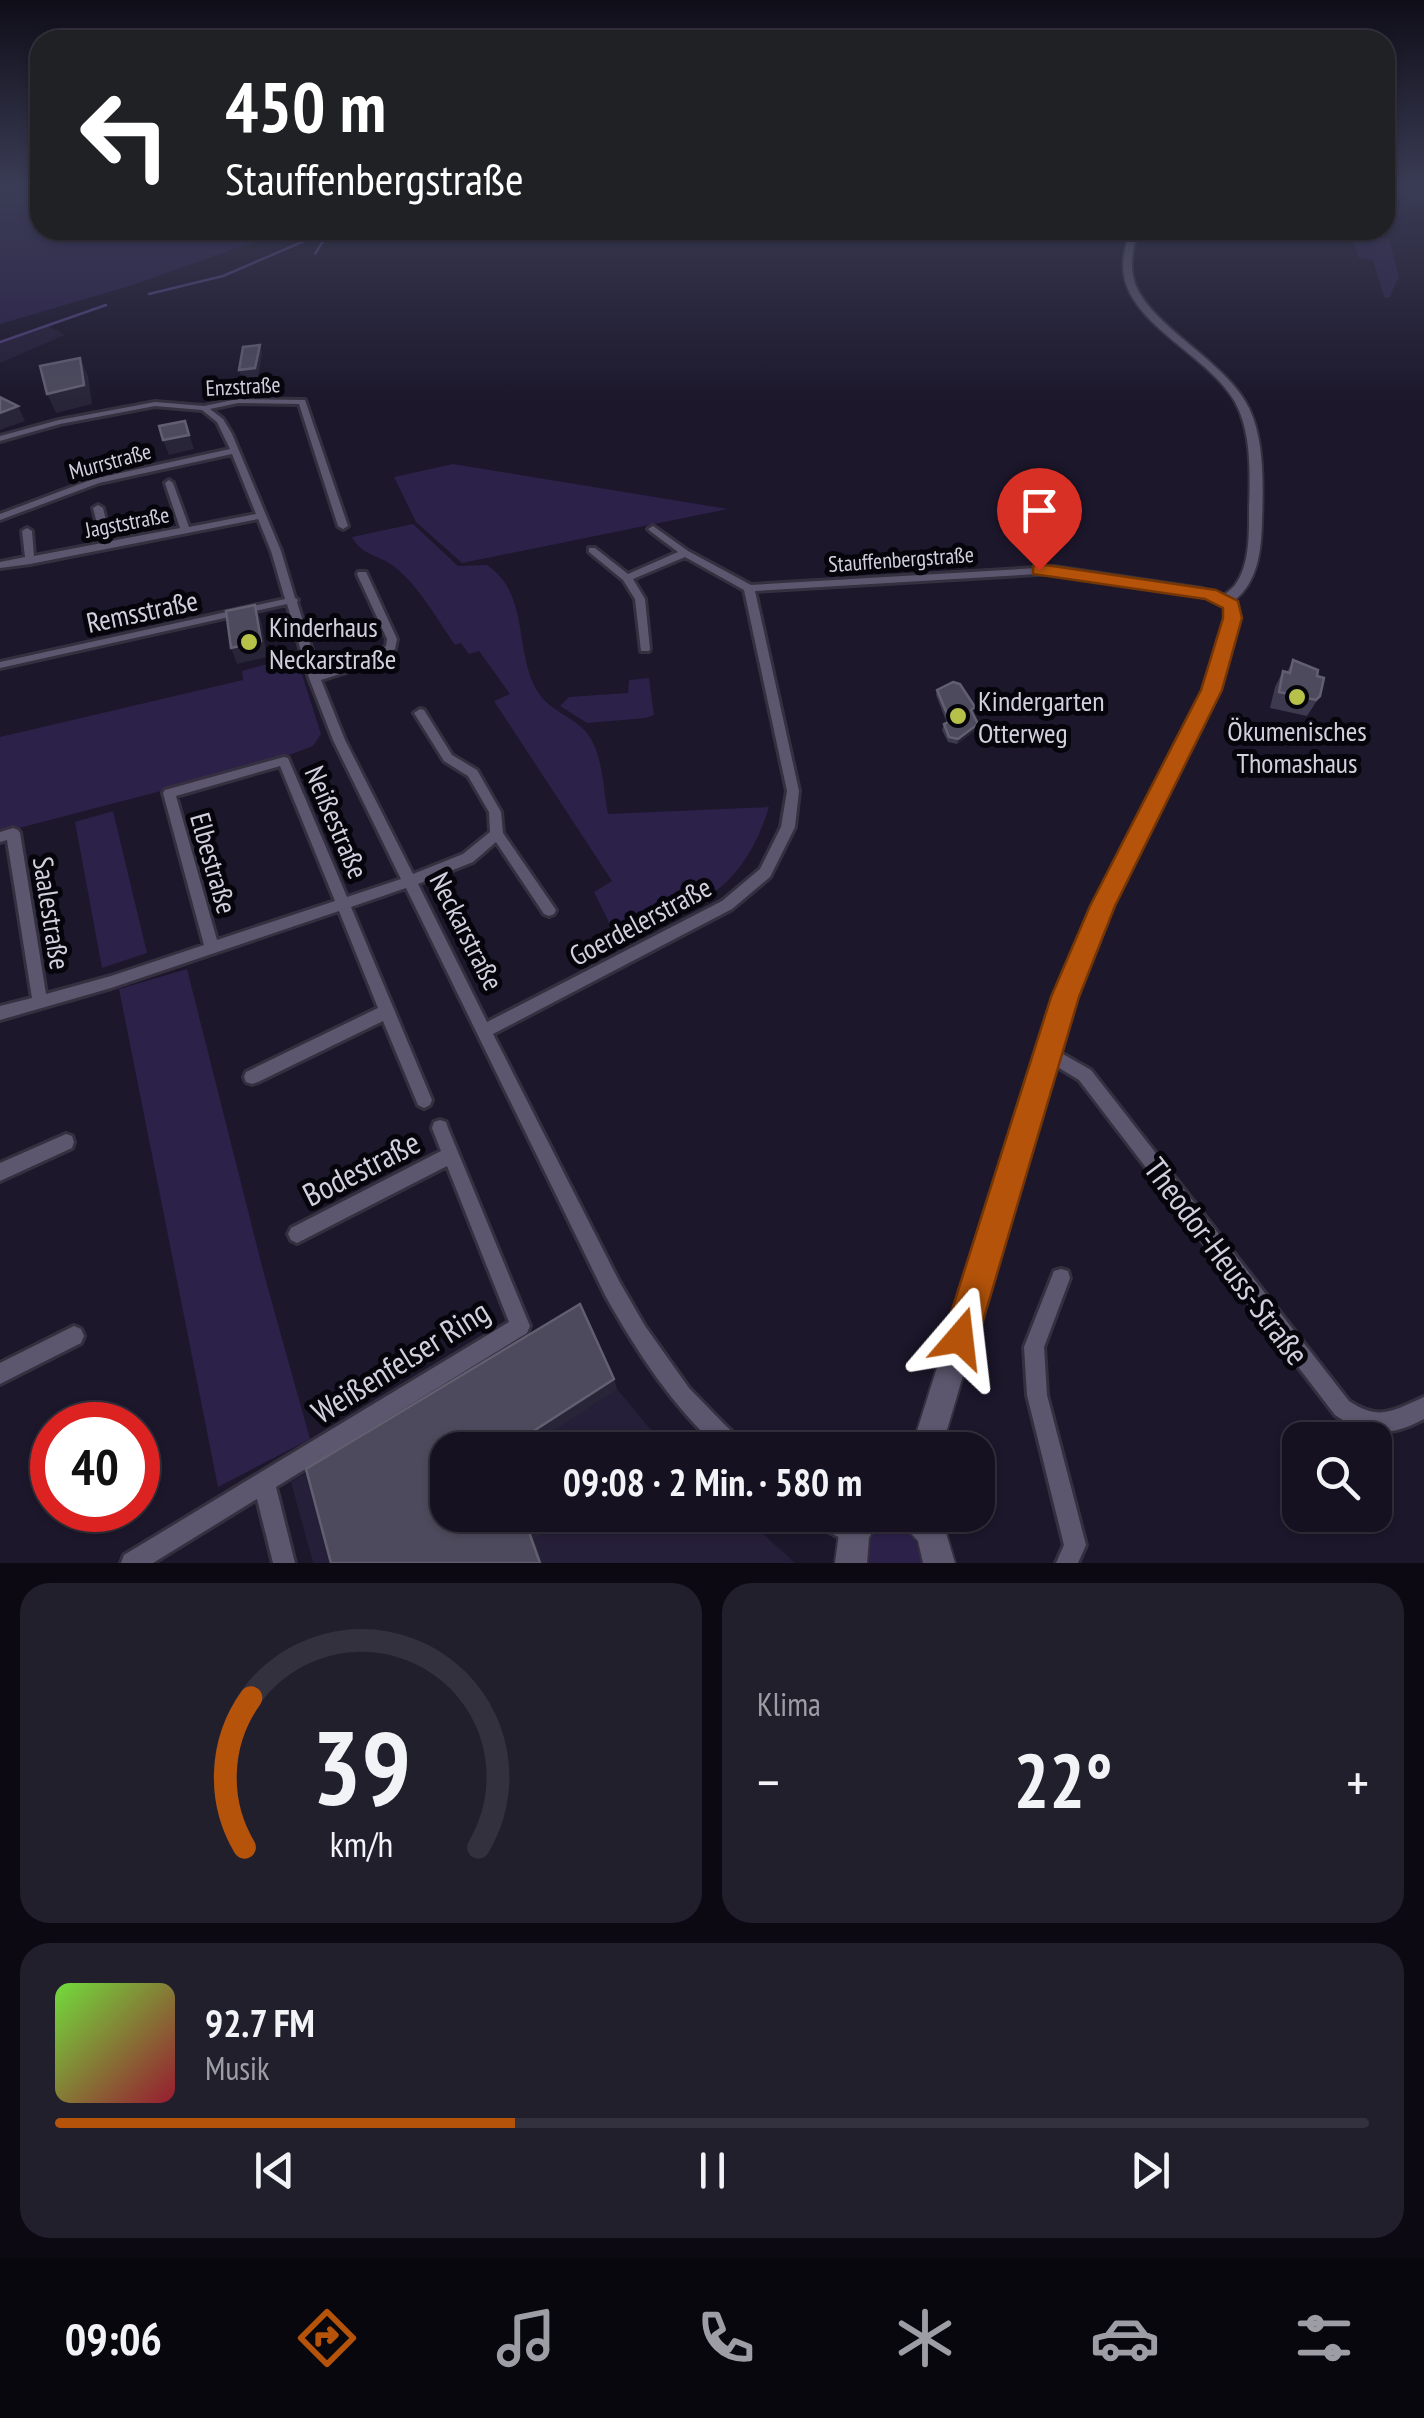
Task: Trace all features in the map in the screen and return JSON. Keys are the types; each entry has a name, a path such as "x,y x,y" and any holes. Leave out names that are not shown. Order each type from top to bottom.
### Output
{"street":[{"path":"931,1432 1047,1052 1102,906 1212,690 1233,618 1232,605 1225,600 1238,594 1252,556 1257,501 1247,417 1227,384 1154,316 1134,291 1127,270 1129,257"},
{"name":"Enzstraße","path":"0,439 138,406 171,403 204,408 238,400 302,402 343,526"},
{"name":"Neckarstraße","path":"204,408 220,421 262,516 339,740 408,882 640,1339 684,1399 718,1432"},
{"name":"Murrstraße","path":"0,516 96,481 233,451"},
{"path":"170,483 186,531"},
{"path":"98,508 107,546"},
{"name":"Jagststraße","path":"0,566 262,516"},
{"path":"653,529 685,553 749,588"},
{"path":"27,531 30,561"},
{"path":"592,550 626,578 640,599 645,649"},
{"path":"626,578 685,553"},
{"name":"Stauffenbergstraße","path":"749,588 1054,570 1202,592 1225,600"},
{"path":"315,678 371,661 391,646 392,639 362,574"},
{"name":"Goerdelerstraße","path":"484,1031 727,905 765,873 788,826 793,791 749,588"},
{"name":"Remsstraße","path":"0,665 293,600"},
{"path":"420,713 448,758 473,773 496,812 496,834 549,910"},
{"name":"Elbestraße","path":"212,947 168,793 284,761"},
{"name":"Neißestraße","path":"284,761 345,902"},
{"path":"0,1013 111,982 408,882 468,858 496,834"},
{"name":"Saalestraße","path":"7,835 40,1001"},
{"path":"345,902 424,1100"},
{"path":"252,1077 386,1012"},
{"name":"Theodor-Heuss-Straße","path":"1047,1052 1085,1075 1342,1408 1357,1420 1378,1425 1398,1422 1424,1408"},
{"name":"Weißenfelser Ring","path":"132,1563 520,1326 440,1128"},
{"path":"0,1172 66,1142"},
{"name":"Bodestraße","path":"298,1234 451,1155"},
{"path":"1062,1278 1034,1347 1037,1395 1075,1545 1067,1563"},
{"path":"0,1374 74,1336"},
{"path":"264,1483 284,1563"},
{"path":"930,1532 943,1559"}],"shaded area":[{"path":"0,257 212,257 136,284 0,324"},
{"path":"1394,257 1399,277 1389,298 1384,297 1373,260 1359,258"},
{"path":"46,325 65,335 0,363 0,342"},
{"path":"453,464 728,509 462,563 416,522 394,477"},
{"path":"413,524 458,566 487,565 509,590 534,685 543,699 580,726 594,744 608,814 769,807 744,860 712,894 619,943 594,892 612,881 494,701 510,694 479,651 469,654 461,643 455,645 405,576 366,552 352,537"},
{"path":"296,656 321,734 313,746 268,763 0,833 0,737 243,680 242,671"},
{"path":"649,678 654,715 646,718 587,723 560,706 569,697 628,693 629,680"},
{"path":"113,811 147,953 102,968 75,822"},
{"path":"187,969 310,1439 218,1487 119,989"},
{"path":"577,1308 617,1389 653,1432 430,1432 430,1532 761,1532 795,1563 313,1563 291,1482"},
{"path":"873,1532 911,1532 925,1563 865,1563"}],"building":[{"path":"260,345 255,368 239,370 243,347"},
{"path":"80,358 84,385 47,394 40,366"},
{"path":"0,397 18,406 0,413"},
{"path":"185,421 189,435 163,440 159,426"},
{"path":"255,605 261,641 231,648 226,611"},
{"path":"1293,660 1318,670 1317,676 1324,678 1316,700 1279,692 1283,671 1290,673"},
{"name":"Kindergarten Otterweg","path":"953,682 960,684 975,707 971,710 978,724 958,739 949,737 944,724 950,721 937,690"},
{"path":"580,1304 614,1379 532,1432 430,1432 430,1532 529,1532 540,1563 331,1563 306,1469"}],"waterway":[{"path":"149,294 223,276 267,257"},
{"path":"0,342 106,305"}],"place":[{"name":"Kinderhaus Neckarstraße","path":"249,642"},
{"name":"Ökumenisches Thomashaus","path":"1297,697"},
{"name":"Kindergarten Otterweg","path":"958,716"}],"route":[{"path":"960,1338 1065,997 1102,906 1186,748 1212,690 1234,609 1210,594 1068,571 1039,570"}]}
